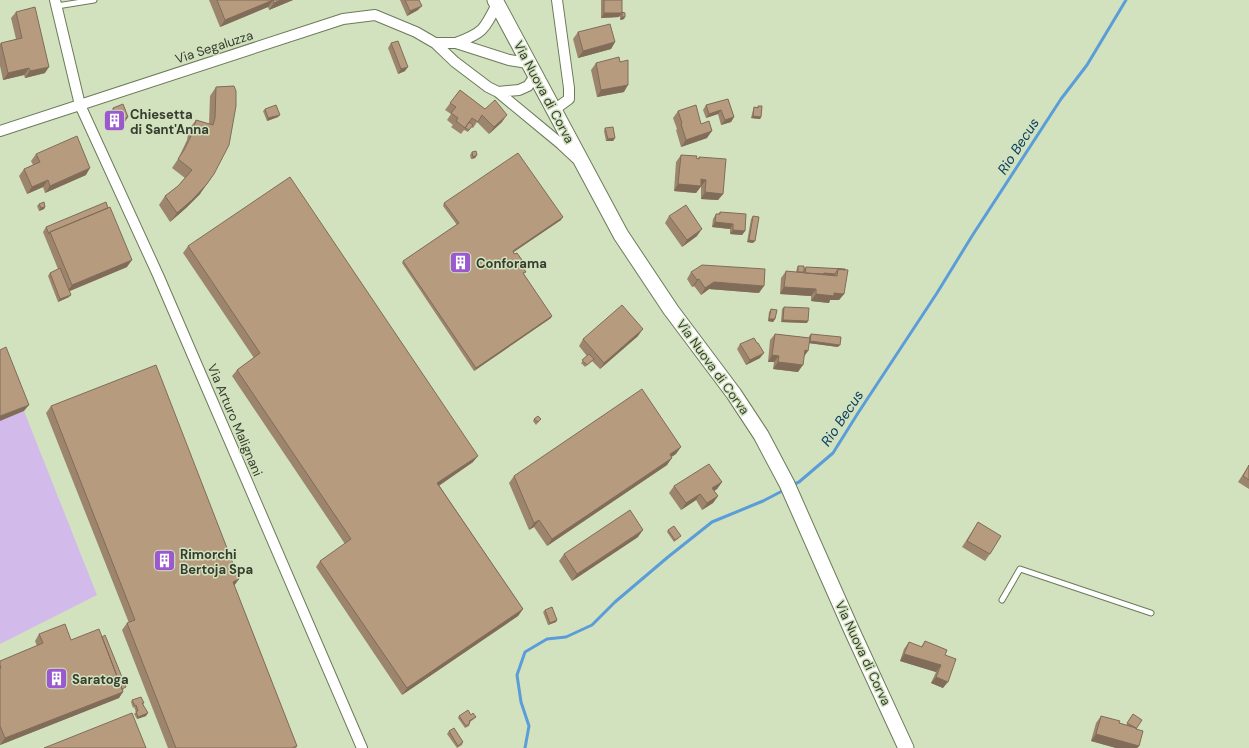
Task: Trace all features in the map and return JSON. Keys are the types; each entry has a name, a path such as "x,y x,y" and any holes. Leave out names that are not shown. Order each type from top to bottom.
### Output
{"main road":[{"name":"Via Nuova di Corva","path":"496,2 621,235 671,310 734,394 761,435 787,484 906,748"}],"street":[{"path":"554,110 569,99 569,88 557,0"},
{"path":"456,43 474,36 486,26 496,2"},
{"name":"Via Arturo Malignani","path":"56,3 80,105 158,275 362,748"},
{"name":"Via Segaluzza","path":"0,132 342,19 375,15 416,32 435,43 455,62 488,87 498,92 561,144 583,165"},
{"path":"435,43 456,43 510,60 532,70 528,86 519,90 498,92"}],"lane":[{"path":"56,3 94,0"},
{"path":"1002,600 1020,569 1151,613"}],"shaded area":[{"path":"24,411 97,595 0,644 0,420"}],"building":[{"path":"217,0 273,0 225,20"},
{"path":"273,0 281,0 274,3"},
{"path":"405,0 419,0 422,6 410,11"},
{"path":"604,0 622,0 622,13 604,13"},
{"path":"35,7 49,67 30,71 29,68 8,73 1,43 22,38 16,12"},
{"path":"622,12 625,13 625,17 622,17"},
{"path":"610,24 615,42 583,51 578,32"},
{"path":"398,41 408,67 401,69 391,43"},
{"path":"619,57 620,62 628,60 628,85 601,90 596,63"},
{"path":"234,86 236,91 236,106 229,145 214,174 206,185 177,213 165,196 178,186 192,170 178,159 193,132 196,120 213,125 215,118 216,87"},
{"path":"460,90 485,109 495,100 507,115 494,127 482,115 478,122 472,118 465,128 456,121 458,118 451,113 456,107 450,103"},
{"path":"728,99 734,117 725,120 721,110 709,114 706,105"},
{"path":"123,104 128,117 119,121 113,108"},
{"path":"276,105 280,115 268,118 265,109"},
{"path":"696,105 701,124 709,121 712,131 686,140 678,111"},
{"path":"758,106 762,106 761,117 753,116 754,107 758,108"},
{"path":"469,122 473,125 469,130 465,128"},
{"path":"613,127 615,138 608,139 605,128"},
{"path":"77,136 90,168 50,186 48,180 32,187 24,169 40,162 36,154"},
{"path":"476,151 477,155 473,157 472,152"},
{"name":"Conforama","path":"518,153 563,217 513,251 514,254 517,253 522,260 519,262 526,272 523,273 552,316 476,368 403,261 459,223 444,203"},
{"path":"681,155 697,156 696,158 699,159 699,157 726,159 723,194 705,192 706,180 701,179 701,186 678,184"},
{"path":"290,177 478,456 437,483 523,609 407,688 320,561 351,539 237,370 260,353 188,246"},
{"path":"44,202 45,207 41,208 39,204"},
{"path":"106,202 108,208 50,232 49,234 46,227"},
{"path":"686,205 702,229 687,240 669,216"},
{"path":"110,207 132,260 72,285 50,232"},
{"path":"720,212 746,214 745,231 733,230 733,224 715,222 716,214 720,214"},
{"path":"753,216 759,217 755,241 749,240"},
{"path":"702,265 765,269 764,286 714,282 705,288 699,279 697,280 691,272"},
{"path":"798,266 804,266 804,272 798,272"},
{"path":"806,267 845,269 845,270 838,269 835,274 805,273"},
{"path":"60,268 71,295 60,299 50,273"},
{"path":"838,269 848,270 844,294 834,293 834,296 816,294 816,289 784,287 786,271 837,276"},
{"path":"622,305 643,329 604,363 583,339"},
{"path":"784,307 809,308 808,321 783,320"},
{"path":"771,309 777,310 775,319 769,319"},
{"path":"775,334 810,338 808,351 805,350 803,365 778,362 779,356 772,355"},
{"path":"811,334 841,337 840,345 810,341"},
{"path":"754,338 764,353 750,360 740,344"},
{"path":"6,347 29,405 0,416 0,350"},
{"path":"589,354 594,359 587,365 582,360"},
{"name":"Rimorchi Bertoja Spa","path":"156,365 239,579 233,582 297,746 292,748 176,748 127,623 135,620 51,406"},
{"path":"642,389 681,447 670,454 672,458 552,539 539,520 534,523 514,476"},
{"path":"538,416 541,419 538,422 534,419"},
{"path":"709,464 722,482 712,488 718,496 707,503 700,494 686,503 674,486"},
{"path":"1249,465 1249,480 1243,476"},
{"path":"630,510 643,530 577,574 564,554"},
{"path":"978,522 1001,536 990,554 967,541"},
{"path":"674,526 681,536 675,540 668,530"},
{"path":"552,607 557,620 550,623 545,610"},
{"name":"Saratoga","path":"65,624 71,640 99,629 123,692 5,738 0,726 0,661 43,643 39,634"},
{"path":"105,635 126,687 122,689 102,637"},
{"path":"925,641 947,650 945,655 956,659 948,682 936,677 941,665 904,654 909,642 922,647"},
{"path":"141,697 144,703 142,703 148,713 138,717 136,705 135,706 132,700"},
{"path":"468,710 471,715 473,713 476,717 469,721 470,723 466,726 459,716"},
{"path":"132,713 146,748 44,748"},
{"path":"1133,714 1142,720 1136,729 1127,723"},
{"path":"1101,716 1120,721 1119,723 1143,731 1139,746 1096,734"},
{"path":"454,728 463,742 458,746 449,731"}],"waterway":[{"name":"Rio Becus","path":"792,485 799,482 833,453 1061,99 1087,65 1126,0"},
{"name":"Rio Becus","path":"525,748 529,726 521,702 517,675 525,652 547,639 566,637 592,625 615,602 712,522 763,501 786,489"}],"place":[{"name":"Chiesetta di Sant'Anna","path":"115,121"},
{"name":"Conforama","path":"461,263"},
{"name":"Rimorchi Bertoja Spa","path":"164,561"},
{"name":"Saratoga","path":"56,679"}]}
